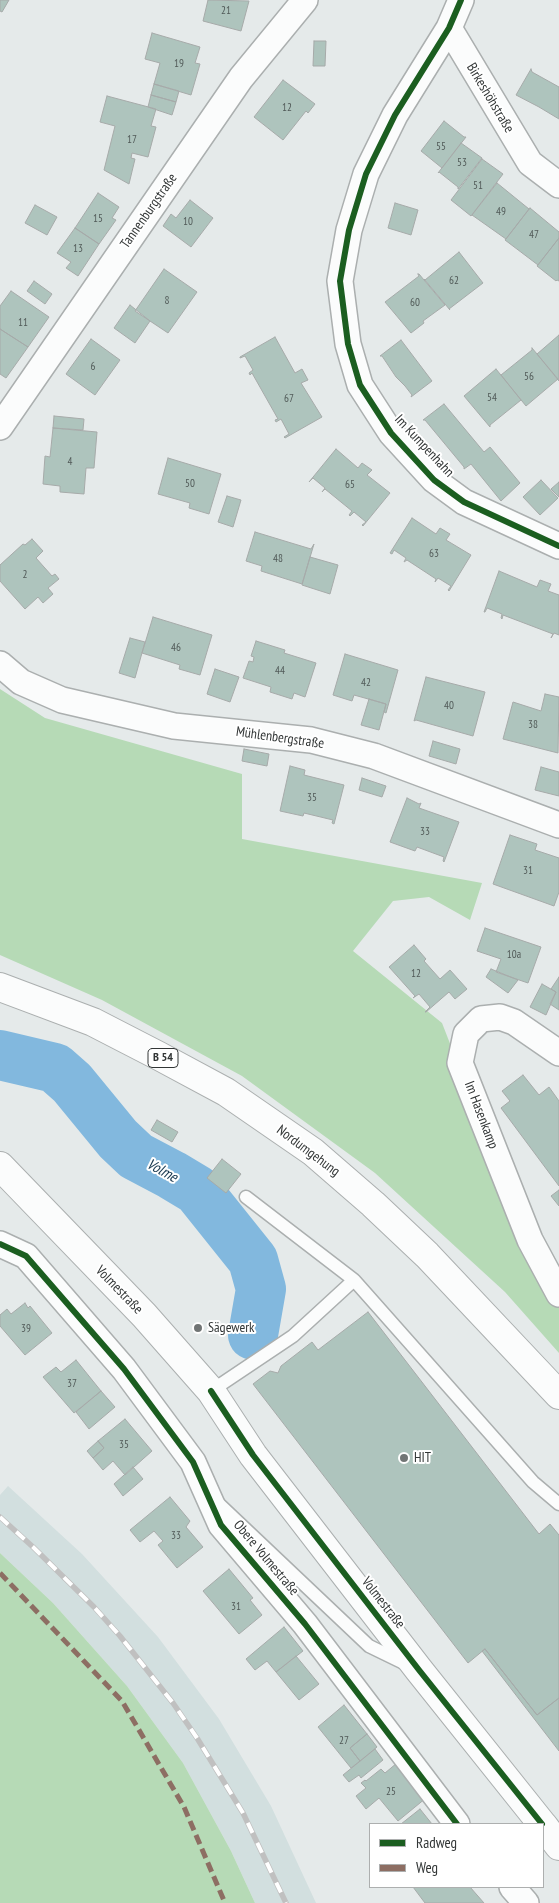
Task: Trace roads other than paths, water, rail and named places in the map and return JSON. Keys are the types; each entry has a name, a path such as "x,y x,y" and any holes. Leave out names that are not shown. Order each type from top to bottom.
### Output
{"main road":[{"name":"Nordumgehung","path":"0,987 92,1022 160,1056 226,1092 313,1152 373,1204 427,1255 559,1395"},
{"name":"Volmestraße","path":"0,1166 144,1316 211,1391 253,1455 419,1670 540,1823"},
{"name":"Volmestraße","path":"544,1827 559,1846"}],"street":[{"name":"Tannenburgstraße","path":"0,427 241,78 305,0"},
{"path":"449,28 462,0"},
{"name":"Birkeshöhstraße","path":"449,28 530,163 559,185"},
{"name":"Im Kumpenhahn","path":"449,28 395,115 363,183 349,230 340,281 348,344 360,385 391,433 434,480 464,502 559,546"},
{"name":"Mühlenbergstraße","path":"0,664 21,682 62,700 174,726 311,740 374,756 559,825"},
{"name":"Im Hasenkamp","path":"559,1053 514,1022 500,1017 482,1019 466,1034 460,1063 530,1240 559,1294"},
{"name":"Obere Volmestraße","path":"0,1244 26,1256 124,1369 194,1462 221,1525 305,1624 456,1823"},
{"path":"513,1888 526,1903"}],"lane":[{"path":"246,1197 354,1280 532,1482 559,1504"},
{"path":"211,1391 293,1336 354,1280"},
{"path":"210,1496 370,1646 419,1670"}],"waterway":[{"name":"Volme","path":"0,1055 55,1068 72,1083 118,1139 136,1156 197,1190 253,1260 261,1289 253,1335"}],"railway":[{"path":"0,1517 94,1607 120,1636 173,1703 243,1813 286,1903"}],"place":[{"name":"Sägewerk","path":"198,1328"},
{"name":"HIT","path":"404,1458"}]}
